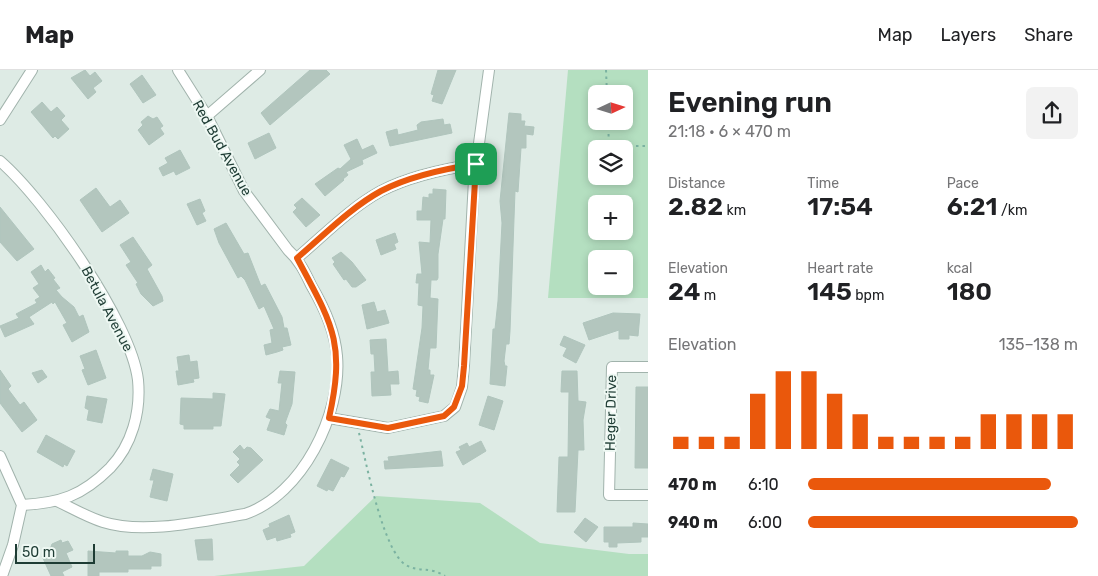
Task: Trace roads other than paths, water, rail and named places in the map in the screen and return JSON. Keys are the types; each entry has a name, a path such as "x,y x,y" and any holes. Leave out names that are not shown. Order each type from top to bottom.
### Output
{"street":[{"path":"0,120 32,70"},
{"name":"Red Bud Avenue","path":"57,501 89,517 120,525 153,526 245,514 260,509 280,495 307,460 329,418 337,372 335,341 323,306 297,258 288,250 244,191 207,116 178,70"},
{"path":"207,116 260,70"},
{"path":"329,418 373,427 403,426 444,416 454,407 462,386 476,164 489,70"},
{"name":"Betula Avenue","path":"0,161 50,218 94,282 130,351 138,380 138,410 129,438 122,452 101,477 84,490 57,501 22,504"},
{"path":"297,258 361,204 379,192 403,181 476,164"},
{"name":"Heger Drive","path":"648,367 612,367 609,495 648,495"},
{"path":"0,456 22,504 13,546 2,576"}]}
